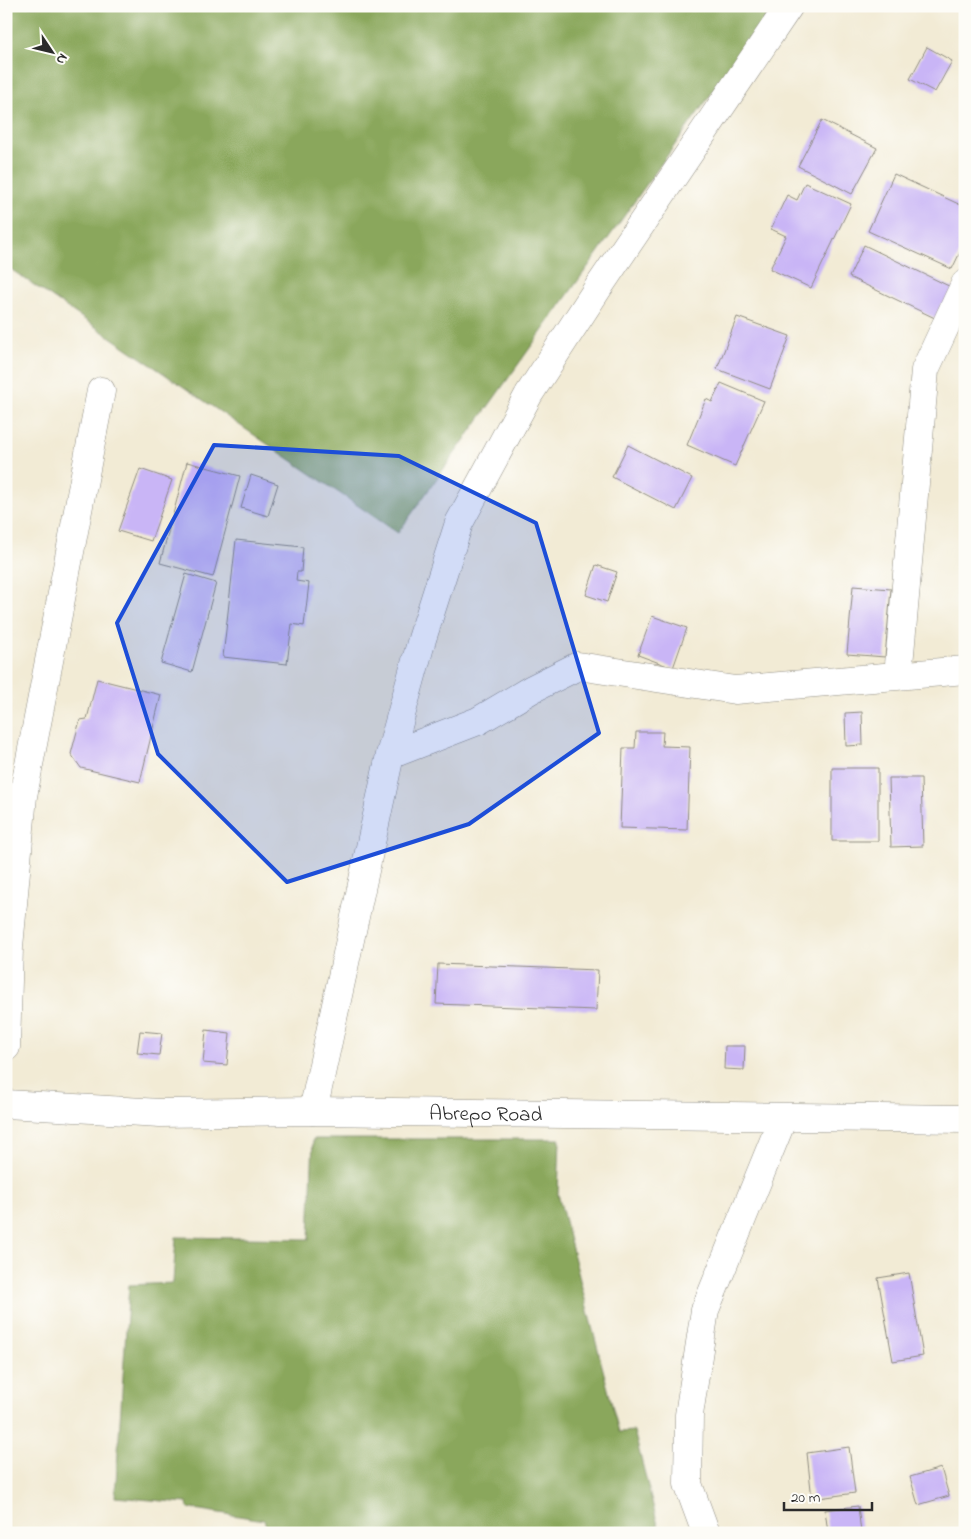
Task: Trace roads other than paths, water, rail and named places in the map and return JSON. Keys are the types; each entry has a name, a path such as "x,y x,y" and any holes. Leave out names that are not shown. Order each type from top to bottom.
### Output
{"street":[{"path":"313,1111 390,755 422,639 459,523 529,394 609,271 789,6"},
{"path":"898,676 925,370 965,284"},
{"path":"6,1047 9,947 23,796 101,391"},
{"path":"390,755 478,721 532,689 578,666 735,690 965,670"},
{"name":"Abrepo Road","path":"6,1104 160,1113 313,1111 965,1119"},
{"path":"706,1533 688,1484 688,1415 705,1310 783,1118"}]}
